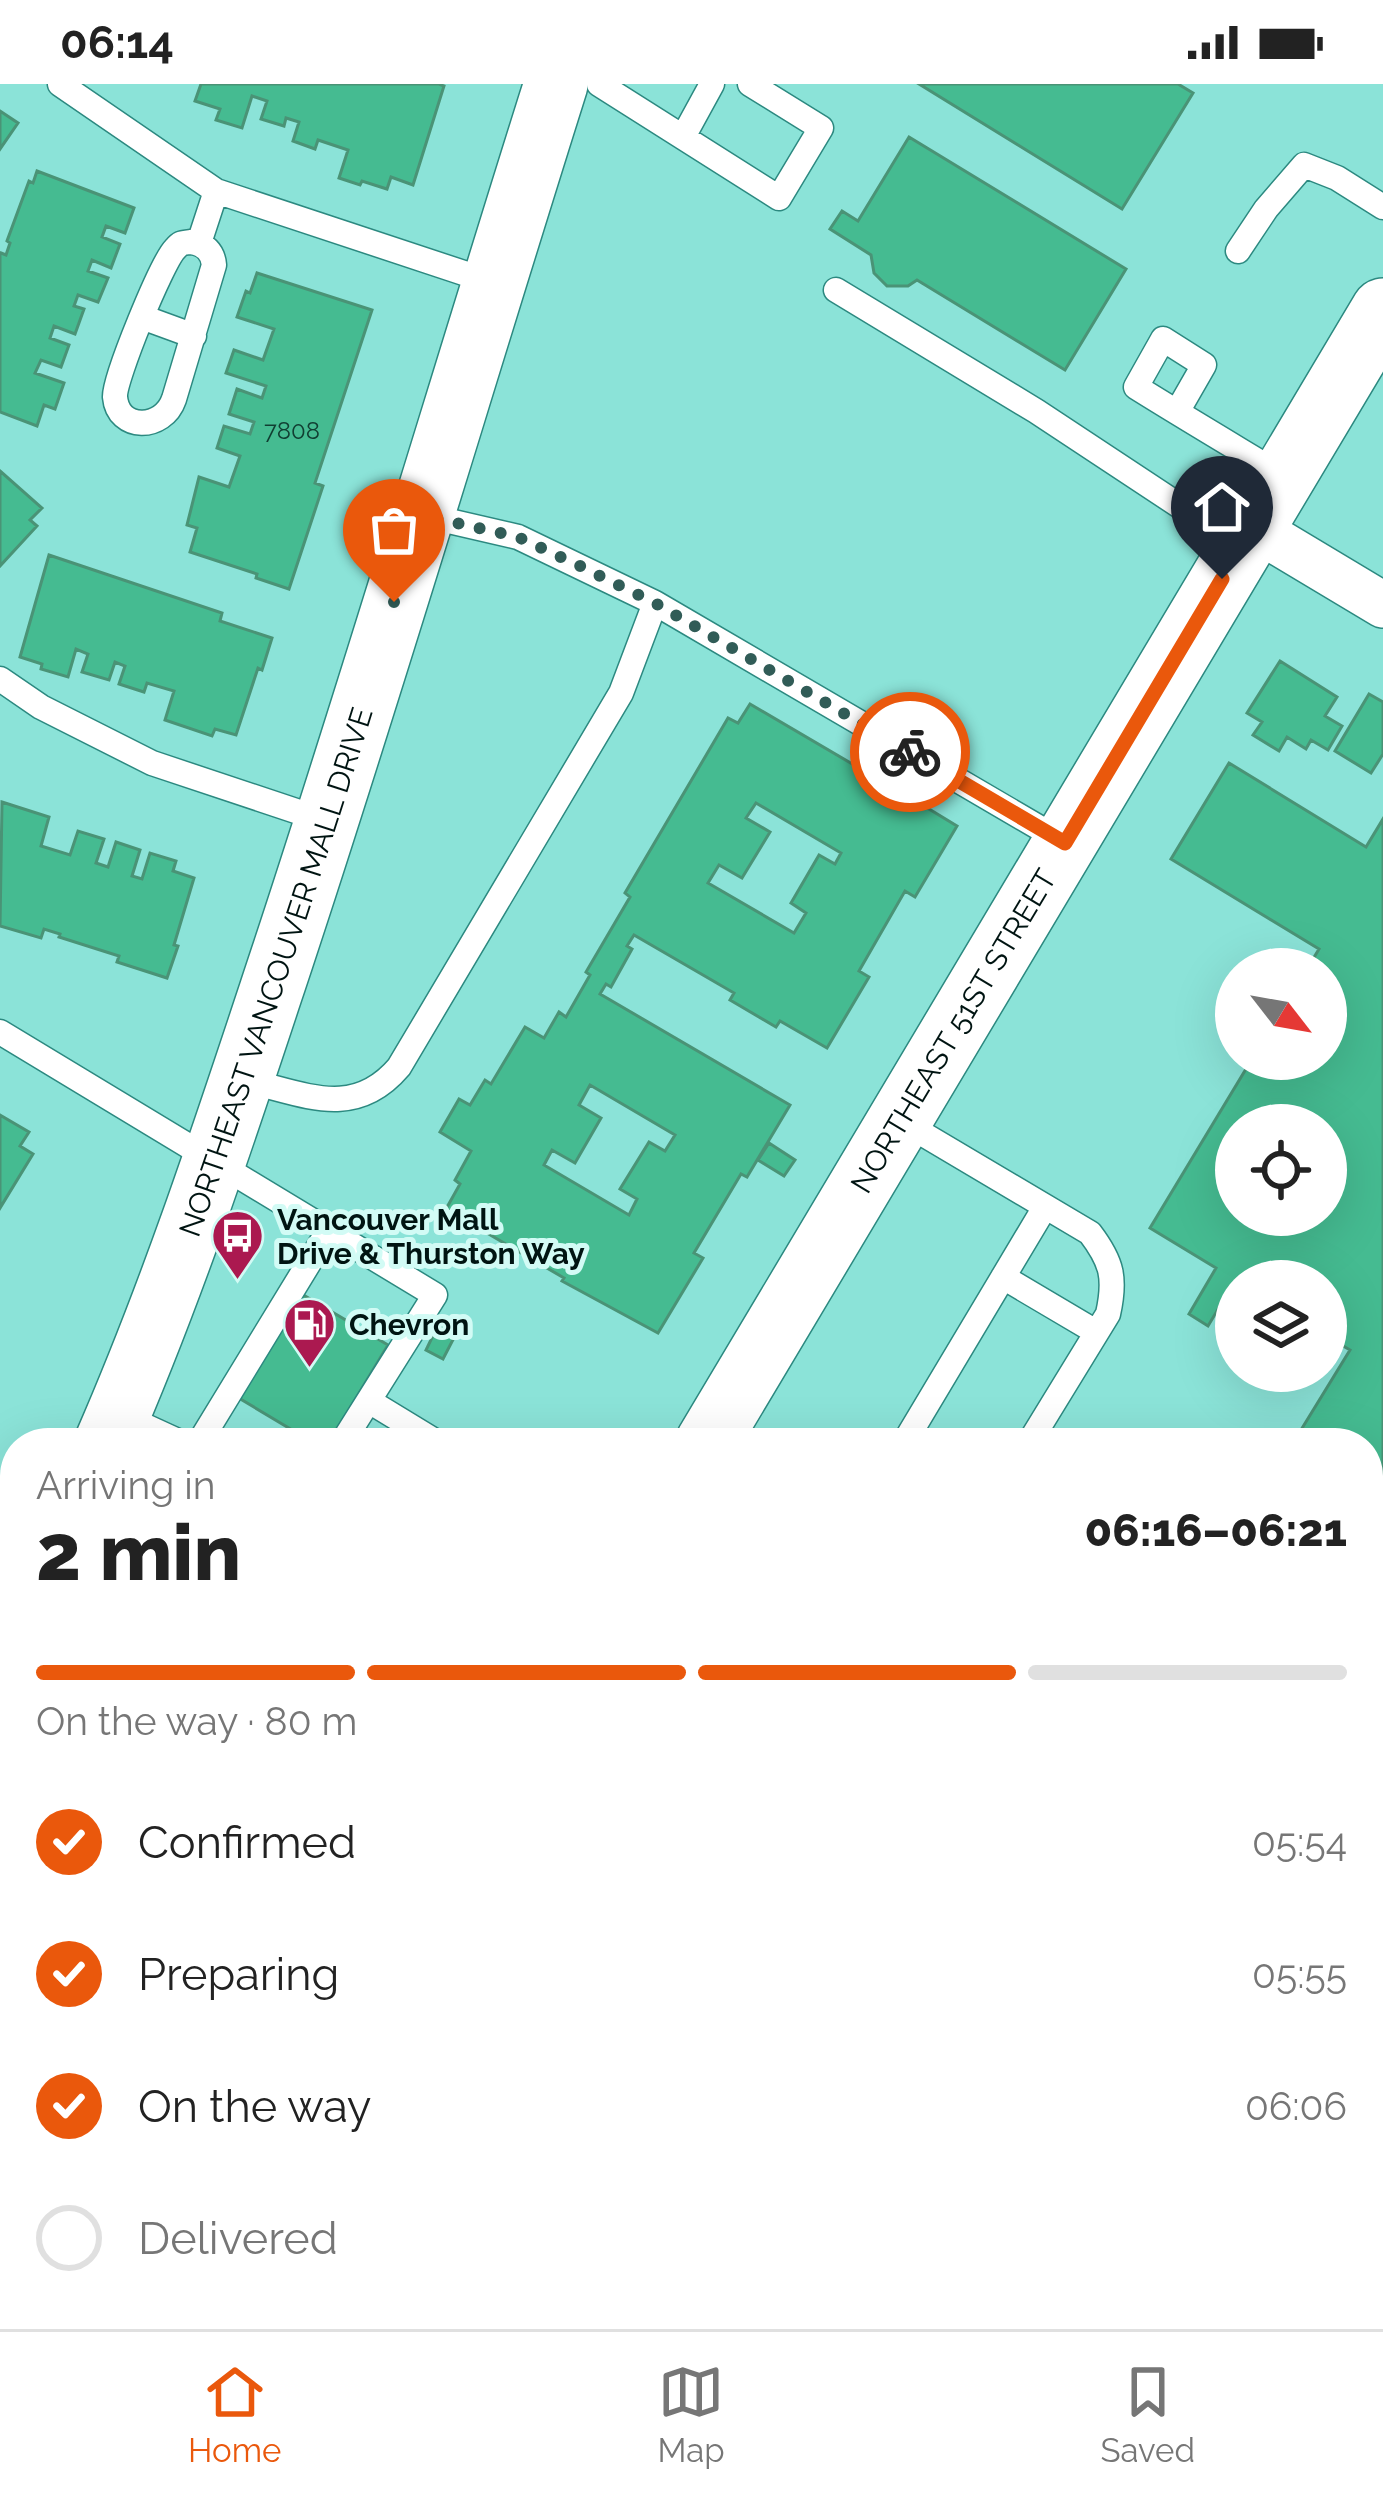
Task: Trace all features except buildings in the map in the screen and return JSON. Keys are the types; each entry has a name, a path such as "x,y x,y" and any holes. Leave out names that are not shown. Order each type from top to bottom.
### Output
{"main road":[{"name":"NORTHEAST VANCOUVER MALL DRIVE","path":"112,1428 160,1316 242,1079 556,84"},
{"name":"NORTHEAST 51ST STREET","path":"716,1428 1383,310"}],"street":[{"path":"1268,502 1383,605"}],"lane":[{"path":"60,84 216,190 493,283"},
{"path":"599,84 779,198 821,128 750,84"},
{"path":"683,137 712,84"},
{"path":"1238,251 1304,165 1337,178 1383,207"},
{"path":"199,243 216,190"},
{"path":"184,242 199,243 210,252 214,266 171,409 155,422 136,422 120,410 115,392 142,316 172,251 184,242"},
{"path":"836,290 1036,411 1201,520 1268,502"},
{"path":"142,316 194,336"},
{"path":"1177,412 1268,502"},
{"path":"421,515 518,537 655,603 1065,843"},
{"path":"242,1079 346,1100 385,1084 621,693 655,603"},
{"path":"0,679 41,707 152,763 327,821"},
{"path":"0,1032 435,1295 352,1428"},
{"path":"899,1120 1090,1233 1103,1250 1112,1271 1108,1314 1038,1428"},
{"path":"913,1428 1045,1207"},
{"path":"208,1428 329,1230"},
{"path":"1003,1277 1096,1332"},
{"path":"369,1401 413,1428"}],"way so far":[{"path":"394,602 421,515 518,537 655,603 910,752"}],"place":[{"name":"Vancouver Mall Drive & Thurston Way","path":"238,1282"},
{"name":"Chevron","path":"310,1370"}],"route":[{"path":"910,752 1065,843 1222,579"}]}
